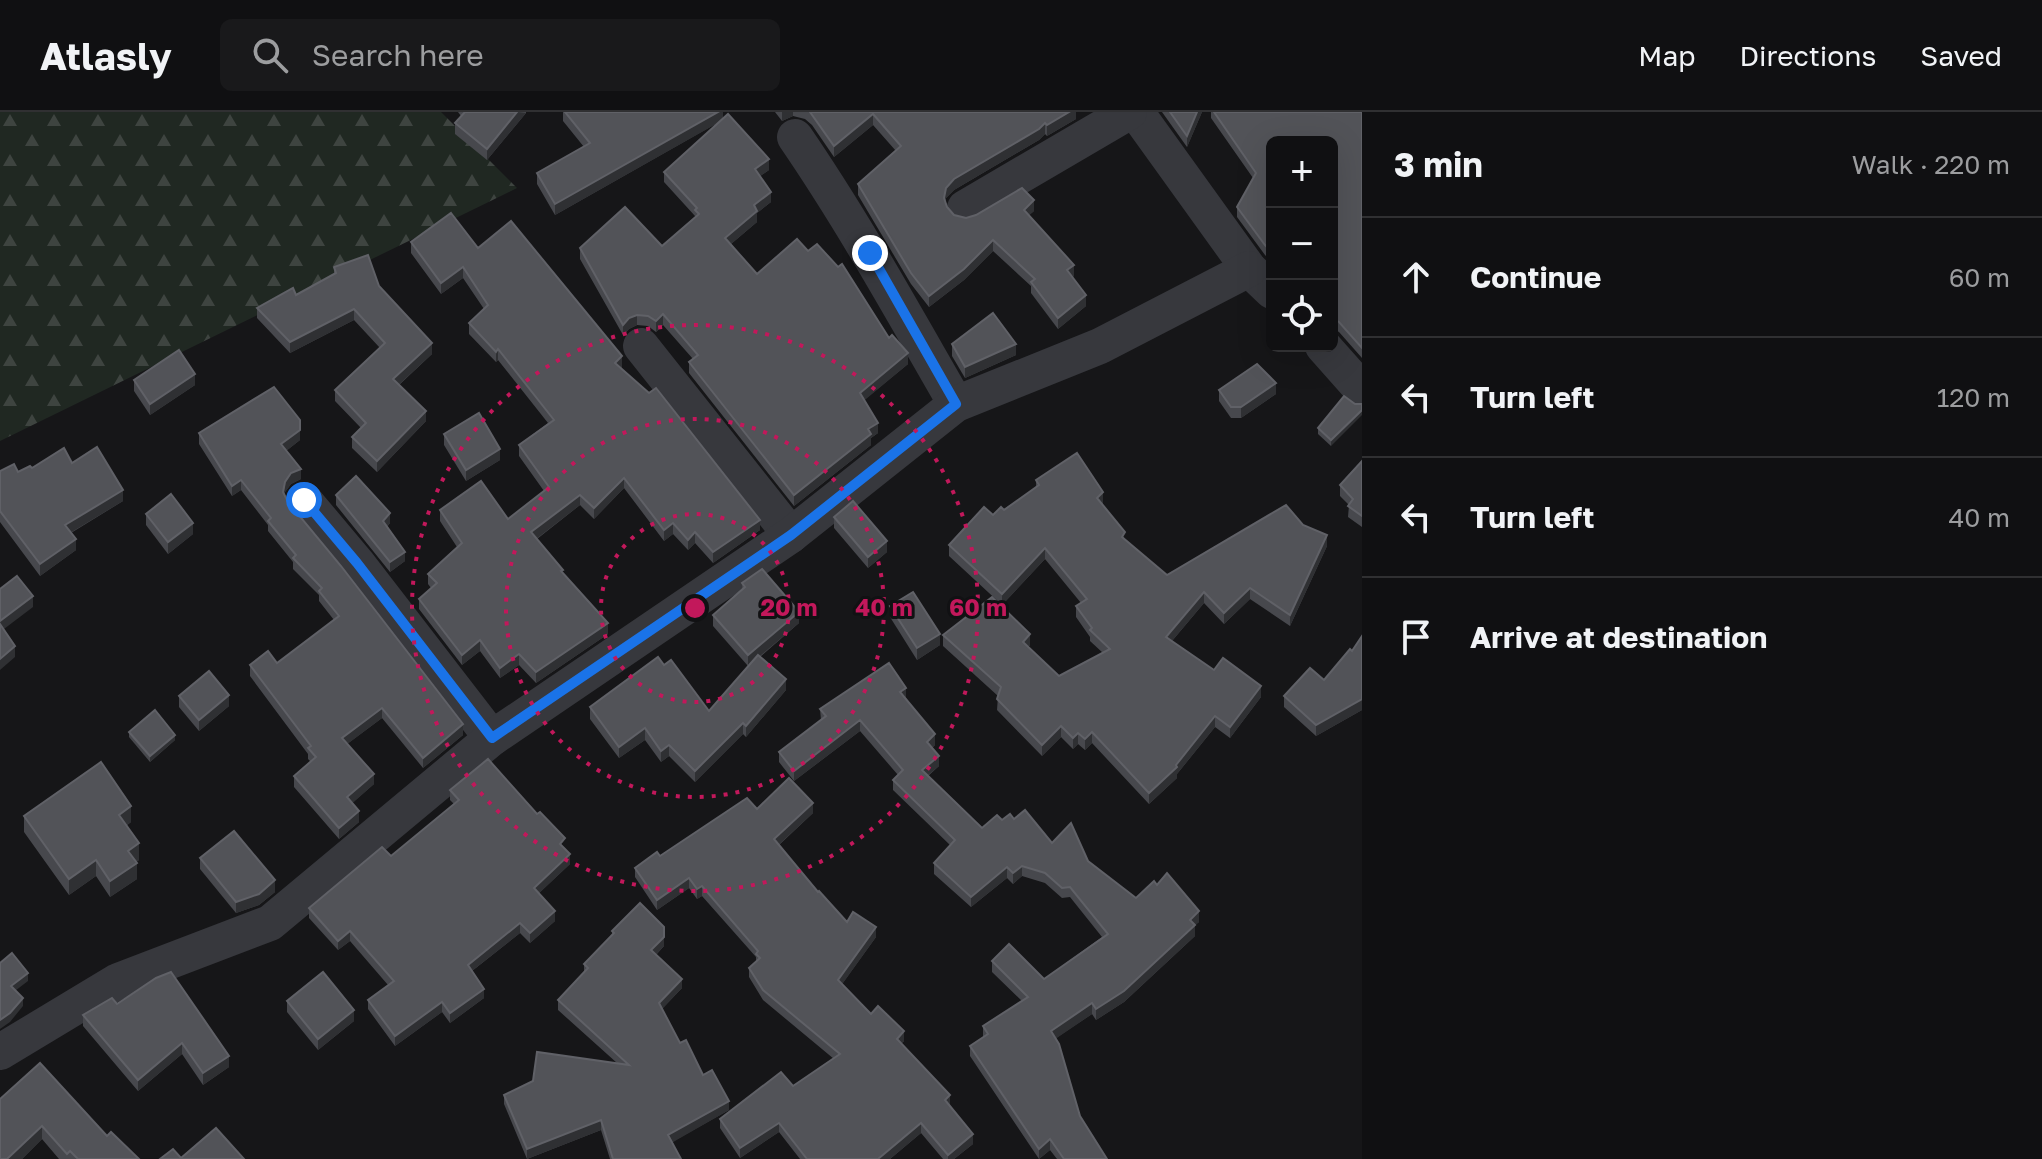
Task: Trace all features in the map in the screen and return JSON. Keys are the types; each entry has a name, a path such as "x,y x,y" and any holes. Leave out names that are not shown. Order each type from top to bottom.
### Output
{"street":[{"path":"965,208 1129,112"},
{"path":"0,1052 118,981 270,923 492,738 791,535 956,404 1261,280 1136,112"},
{"path":"795,137 829,185 956,404"},
{"path":"641,346 791,535"},
{"path":"1328,352 1362,390"},
{"path":"304,500 357,563 492,738"}],"green space":[{"path":"0,112 441,112 517,188 0,441"}],"building":[{"path":"465,112 517,112 487,149 455,123"},
{"path":"565,112 718,112 555,204 537,173 590,143"},
{"path":"810,112 1069,112 1047,125 1045,123 954,179 946,188 944,198 954,215 966,218 1022,188 1034,200 1024,210 1074,265 1067,270 1086,295 1058,318 1031,282 1035,279 993,240 964,269 929,296 911,273 858,184 901,146 873,114 834,146"},
{"path":"1170,112 1197,112 1187,136"},
{"path":"1214,112 1362,112 1362,348 1338,321 1338,136 1266,136 1266,246 1237,207 1256,173"},
{"path":"728,114 769,159 755,169 771,192 754,205 757,211 725,238 757,274 797,239 808,251 817,244 838,267 842,264 889,338 892,335 908,353 860,393 878,423 868,429 871,434 794,495 689,362 698,355 663,314 656,321 637,315 623,325 580,248 625,207 662,246 699,214 664,172"},
{"path":"451,213 478,248 511,221 622,356 615,363 649,393 656,388 760,520 713,552 695,532 688,540 673,523 664,530 624,478 594,508 580,495 531,532 608,623 536,672 519,654 500,668 480,640 462,655 419,599 437,583 428,574 462,543 440,510 481,481 508,519 549,487 519,445 554,420 498,349 496,352 469,323 488,305 463,267 441,283 411,242"},
{"path":"368,255 379,286 432,343 393,379 426,411 377,461 352,437 366,423 335,390 385,343 354,309 290,342 257,308 293,288 296,295 336,273 334,267"},
{"path":"993,313 1016,344 965,367 952,344"},
{"path":"179,350 195,374 150,404 134,380"},
{"path":"1257,364 1276,383 1241,407 1231,407 1219,390"},
{"path":"274,387 300,420 300,430 281,444 301,469 291,473 285,482 283,492 288,502 463,724 423,758 382,708 342,738 374,774 347,797 359,811 339,828 294,776 316,757 308,748 311,746 250,665 268,651 277,663 339,616 319,591 322,588 293,558 296,555 268,521 271,518 241,480 232,486 199,433"},
{"path":"1344,396 1355,404 1362,404 1362,410 1331,440 1318,428"},
{"path":"479,413 500,449 466,470 444,434"},
{"path":"97,447 123,490 65,525 76,539 40,564 0,511 0,471 14,464 18,472 30,466 32,468 64,448 72,463"},
{"path":"1077,453 1103,492 1097,498 1125,532 1122,537 1167,575 1286,505 1303,525 1327,535 1290,615 1250,588 1224,613 1204,592 1166,637 1214,670 1223,658 1261,686 1230,727 1215,716 1177,767 1149,793 1092,732 1085,739 1078,733 1073,738 1061,726 1042,745 997,699 1001,687 943,635 992,597 1030,634 1023,642 1059,676 1110,649 1090,630 1092,628 1076,606 1087,599 1045,548 1002,594 949,545 984,507 993,515 1001,507 1004,510 1039,485 1036,480"},
{"path":"1362,461 1362,516 1348,506 1353,499 1340,485"},
{"path":"356,476 390,513 383,521 405,552 390,562 336,495"},
{"path":"171,494 193,523 168,542 146,514"},
{"path":"853,501 887,541 868,557 834,517"},
{"path":"762,569 799,612 748,655 713,615 745,587 742,583"},
{"path":"17,576 33,596 0,621 0,589"},
{"path":"913,592 940,634 917,648 890,606"},
{"path":"0,624 15,646 0,659"},
{"path":"1362,636 1362,699 1316,725 1284,696 1310,668 1324,680"},
{"path":"758,655 786,679 746,726 743,723 695,771 669,745 661,751 645,728 619,747 590,707 658,657 664,665 671,660 709,711"},
{"path":"889,663 906,688 900,692 935,734 927,742 939,756 922,770 982,828 997,815 1002,820 1010,814 1014,819 1025,810 1052,843 1071,823 1088,861 1136,898 1154,881 1157,885 1167,873 1199,911 1190,920 1195,925 1124,991 1096,1009 1092,1003 1051,1031 1059,1044 1080,1116 1107,1159 1064,1159 1050,1139 1039,1149 970,1046 988,1034 983,1026 1028,997 992,961 1009,944 1044,979 1108,934 1070,887 1062,888 1045,873 1022,866 1013,873 1007,867 971,897 934,863 955,840 893,780 903,770 860,720 794,771 779,752 826,716 820,709"},
{"path":"209,671 229,695 199,720 179,696"},
{"path":"155,710 175,735 150,756 129,732"},
{"path":"488,759 537,814 540,812 565,838 560,844 570,854 534,888 555,911 530,933 520,923 468,965 484,989 450,1013 442,1002 395,1036 368,1000 394,981 350,931 338,941 309,908 382,847 391,856 459,800 450,790"},
{"path":"101,762 131,806 119,815 139,843 128,851 137,863 110,881 96,860 69,879 24,816"},
{"path":"789,778 813,803 774,839 847,922 853,912 876,927 838,980 871,1014 878,1006 904,1031 897,1039 950,1095 945,1100 973,1134 948,1155 921,1123 878,1159 807,1159 779,1123 740,1148 720,1119 781,1072 793,1086 840,1054 763,990 749,968 760,958 756,954 758,951 702,886 697,889 689,878 657,900 635,868 657,852 660,856 747,798 757,809"},
{"path":"234,831 275,880 259,894 236,902 200,858"},
{"path":"640,903 664,927 664,937 651,950 682,979 659,1003 680,1043 686,1040 703,1075 712,1070 729,1101 668,1135 681,1159 613,1159 601,1120 527,1149 504,1095 533,1081 537,1052 629,1065 558,1000 588,968 584,964"},
{"path":"12,953 28,973 11,986 23,998 0,1020 0,963"},
{"path":"171,972 229,1056 203,1073 182,1043 138,1080 83,1015 112,998 117,1004 156,978"},
{"path":"323,972 354,1010 318,1039 287,1001"},
{"path":"40,1063 107,1136 111,1132 139,1159 78,1159 70,1151 67,1154 42,1126 7,1159 0,1159 0,1099"},
{"path":"216,1128 244,1159 160,1159 173,1149 181,1158"}],"route":[{"path":"304,500 357,563 492,738 791,535 956,404 870,253"}]}
